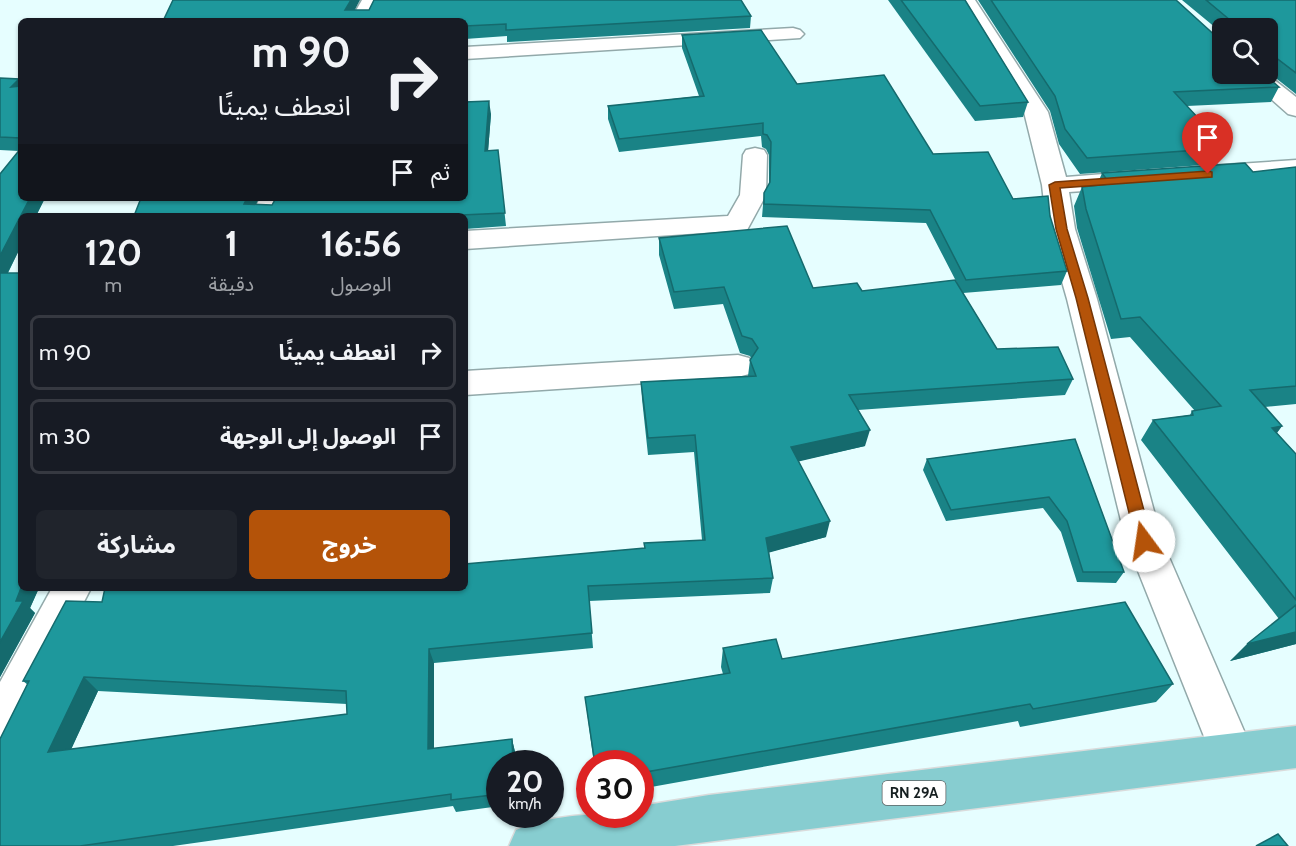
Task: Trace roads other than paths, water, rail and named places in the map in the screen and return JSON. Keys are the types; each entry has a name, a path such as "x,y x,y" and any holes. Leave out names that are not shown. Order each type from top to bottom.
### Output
{"main road":[{"name":"RN 29A","path":"532,846 713,832 1232,754 1296,747"}],"street":[{"path":"362,18 372,0"},
{"path":"965,0 1036,112 1055,185 1061,229 1082,298 1144,541 1232,754"},
{"path":"468,53 793,34"},
{"path":"1266,84 1296,109"},
{"path":"468,240 737,224 753,195 755,155"},
{"path":"1055,185 1296,168"},
{"path":"468,383 738,366"},
{"path":"0,723 70,591"}]}
